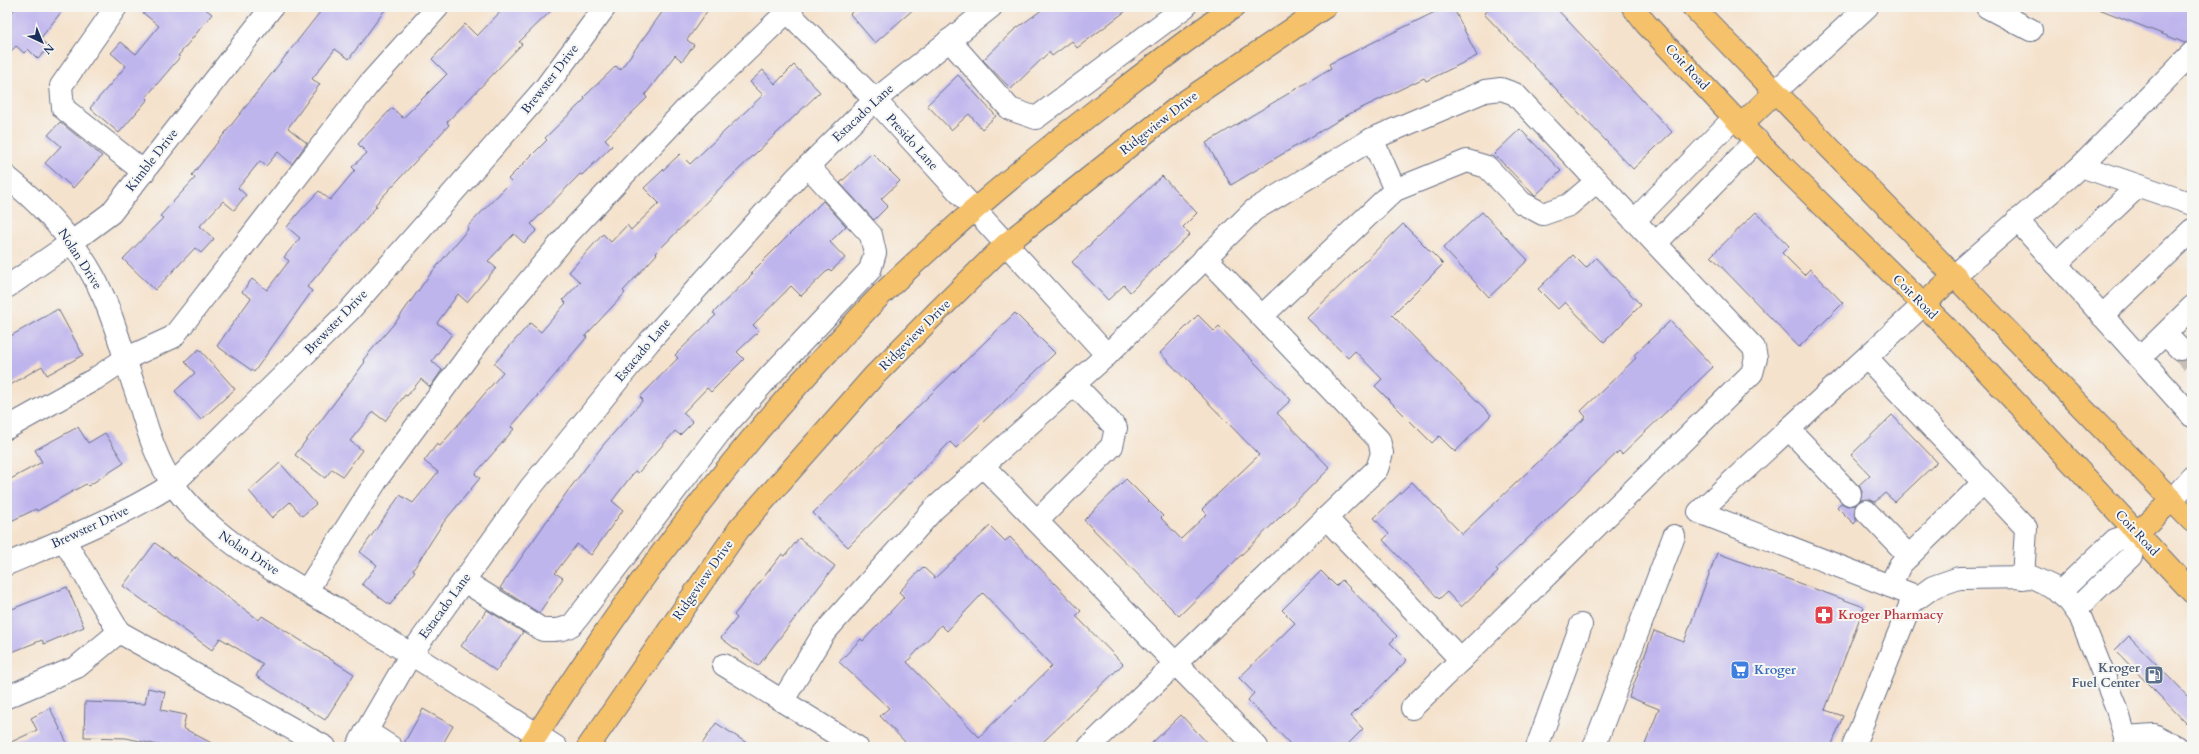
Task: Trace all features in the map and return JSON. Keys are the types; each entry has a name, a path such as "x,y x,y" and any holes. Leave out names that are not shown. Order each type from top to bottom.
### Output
{"main road":[{"path":"533,741 631,593 714,484 797,385 883,292 974,210 1047,148 1195,33 1234,7"},
{"name":"Ridgeview Drive","path":"588,747 739,529 873,377 1005,246 1183,103 1325,7"},
{"name":"Coit Road","path":"1633,7 1646,24 1738,121 1923,305 2192,592"},
{"path":"1693,7 2192,521"},
{"path":"1738,121 1774,92"},
{"path":"1923,305 1955,276"},
{"path":"2137,533 2172,500"}],"street":[{"path":"116,7 62,86 63,108 144,172"},
{"name":"Kimble Drive","path":"7,287 111,213 272,7"},
{"path":"7,428 95,379 125,359 173,336 369,84 438,7"},
{"name":"Brewster Drive","path":"7,564 64,540 148,500 173,484 349,311 545,88 605,7"},
{"name":"Estacado Lane","path":"362,739 411,654 531,487 649,342 808,166 875,100 991,7"},
{"path":"950,40 1010,109 1036,118 1185,7"},
{"path":"1774,92 1867,7"},
{"path":"1987,7 2031,30"},
{"path":"307,590 380,474 486,332 585,216 685,110 787,8"},
{"name":"Presido Lane","path":"787,8 875,100 1005,246 1107,355"},
{"path":"1955,276 2017,220 2081,166 2192,53"},
{"path":"783,700 824,633 934,510 982,465 1107,355 1254,210 1372,139 1485,91 1501,89 1515,94 1754,348 1756,358 1752,373 1412,708"},
{"path":"1634,221 1738,121"},
{"path":"1372,139 1395,190"},
{"path":"1656,243 1757,140"},
{"path":"1262,316 1395,190 1467,161 1487,167 1522,203 1542,214 1569,205 1597,181"},
{"path":"464,581 543,630 557,630 573,624 720,432 769,377 870,270 875,253 871,236 808,166"},
{"path":"2081,166 2192,204"},
{"name":"Nolan Drive","path":"7,177 29,195 52,218 72,242 90,270 105,299 153,446 173,484 190,507 222,537 411,654 533,741 556,747"},
{"path":"2056,264 2138,186"},
{"path":"2017,220 2192,416"},
{"path":"2102,316 2192,230"},
{"path":"1089,747 1377,468 1382,453 1379,440 1205,257"},
{"path":"1918,597 1699,512 1923,305"},
{"path":"2140,358 2172,341 2190,312"},
{"path":"1867,358 2026,528 2023,578"},
{"path":"1037,521 1112,446 1116,428 1074,384"},
{"path":"1789,429 1850,494"},
{"path":"982,465 1257,747"},
{"path":"2172,500 2192,477"},
{"path":"1890,586 1900,565 1983,483"},
{"path":"1866,511 1909,556"},
{"path":"1326,518 1461,660"},
{"path":"2059,593 2115,540 2137,533"},
{"path":"2076,609 2130,556 2137,533"},
{"path":"1594,747 1674,536"},
{"path":"64,540 119,632 324,747"},
{"path":"1854,747 1911,602 1933,587 1959,578 2032,578 2051,586 2076,609 2091,640 2127,742 2154,735 2177,747"},
{"path":"1537,747 1581,626"},
{"path":"7,697 77,667 119,632"},
{"path":"724,665 857,747"},
{"path":"362,739 391,747"}],"building":[{"path":"17,7 65,7 40,39 49,47 38,59 28,49 24,53 16,46 7,56 7,17"},
{"path":"136,7 203,7 212,14 178,56 180,57 146,97 148,99 119,133 90,108 126,66 111,53 121,42 136,54 159,26"},
{"path":"324,7 387,7 349,59 335,49 312,79 320,84 288,128 307,143 292,164 278,152 266,166 260,161 238,188 246,195 234,210 223,201 200,226 214,239 201,253 195,248 155,290 123,259 163,218 160,216 195,178 192,175"},
{"path":"505,7 555,7 519,42 522,44 447,122 449,125 375,205 377,206 307,287 312,291 254,372 217,346 251,298 242,292 252,279 267,290 289,261 284,257 300,238 287,227 300,211 319,191 330,200 355,170 352,167 367,153 358,144 392,108 403,118 447,74 432,59 465,24 477,36"},
{"path":"666,7 710,7 687,40 694,45 682,61 675,55 645,95 647,98 605,139 612,146 582,175 580,174 531,224 537,230 524,243 514,234 488,261 496,268 467,302 458,294 437,323 452,334 432,361 442,370 430,387 421,379 407,396 405,395 385,421 373,412 350,441 362,450 343,476 332,469 325,478 295,455 365,362 363,360 398,319 428,277 468,229 467,227 511,182 508,179 547,140 545,138 585,99 584,97 616,66 620,70"},
{"path":"857,7 916,7 875,43 850,14"},
{"path":"1046,7 1131,7 1077,48 1072,41 1052,56 1049,52 1011,89 983,60 1014,30"},
{"path":"1445,7 1453,7 1477,56 1426,81 1424,78 1349,114 1231,185 1206,143 1331,68 1329,64"},
{"path":"1491,7 1555,7 1672,132 1633,169 1484,14"},
{"path":"2094,7 2192,7 2192,41 2185,43"},
{"path":"794,65 820,92 735,173 656,253 657,254 623,291 625,293 585,336 587,337 511,427 514,429 475,474 480,478 443,523 413,570 415,571 390,605 362,584 377,565 360,552 400,495 413,503 438,472 424,461 437,444 440,446 503,372 494,364 530,323 541,332 566,303 563,300 580,282 569,272 603,234 611,242 627,225 631,230 659,203 644,188 680,154 690,164 763,95 750,82 763,70 775,84"},
{"path":"958,75 996,116 982,129 969,114 951,130 927,105"},
{"path":"60,122 102,156 73,188 45,163 61,146 48,135"},
{"path":"1520,129 1561,171 1535,196 1494,154"},
{"path":"872,153 900,181 881,199 888,206 874,220 840,183"},
{"path":"1162,176 1197,213 1183,227 1190,234 1130,292 1124,285 1108,300 1072,262"},
{"path":"823,201 846,226 830,242 845,258 831,271 829,269 801,296 791,286 753,325 759,331 737,352 744,359 711,392 707,388 683,413 693,422 680,435 675,431 638,473 635,471 612,501 623,510 591,555 577,544 555,573 563,578 539,613 500,588 567,492 604,444 643,400 640,397 678,358 675,355 716,315 713,313 753,274 751,273"},
{"path":"1482,212 1528,260 1489,297 1443,248"},
{"path":"1756,212 1789,246 1782,253 1804,275 1810,269 1843,303 1799,347 1711,256"},
{"path":"1403,224 1443,264 1392,315 1491,415 1455,452 1439,436 1432,443 1375,386 1382,379 1355,351 1348,358 1307,318"},
{"path":"1573,255 1586,268 1596,258 1641,305 1604,342 1565,302 1558,309 1538,289"},
{"path":"58,309 83,355 47,375 42,366 7,387 7,338"},
{"path":"1015,313 1055,353 956,448 950,442 848,547 813,513 903,421"},
{"path":"1198,315 1214,331 1219,326 1291,400 1277,413 1330,468 1179,616 1084,520 1126,479 1163,516 1161,518 1181,539 1207,514 1202,509 1259,455 1160,353"},
{"path":"1670,321 1713,367 1622,454 1619,451 1496,569 1498,572 1461,607 1447,592 1439,599 1383,540 1389,534 1374,518 1412,482 1462,534 1586,417 1581,411 1636,358 1634,355"},
{"path":"199,349 235,389 201,420 175,391 195,373 185,362"},
{"path":"1892,415 1937,462 1895,502 1885,493 1875,502 1869,499 1860,500 1862,492 1859,485 1870,475 1851,455"},
{"path":"78,427 88,443 105,433 124,463 88,486 86,484 37,511 36,509 7,523 7,481 42,462 35,450"},
{"path":"280,463 316,504 302,516 290,502 272,518 249,491"},
{"path":"1841,503 1847,506 1856,505 1854,514 1857,520 1854,524 1837,507"},
{"path":"990,526 1005,541 1010,537 1081,611 1076,616 1123,664 1038,747 910,747 880,716 889,708 839,662 861,639 863,641 904,597 899,592 923,567 935,578","holes":["983,593 1052,666 979,737 907,662 941,625 947,631"]},
{"path":"799,538 835,566 758,666 721,638 737,618 734,615 782,554 785,556"},
{"path":"155,543 259,620 262,616 354,674 325,720 256,676 263,664 220,638 212,650 123,586"},
{"name":"Kroger","path":"1717,553 1864,607 1825,710 1843,716 1831,747 1644,747 1659,709 1629,697 1654,631 1684,642"},
{"path":"1321,571 1336,586 1342,580 1397,636 1390,643 1407,660 1351,716 1363,729 1345,747 1293,747 1248,700 1254,693 1239,678 1295,623 1282,610"},
{"path":"67,587 84,627 44,644 42,640 7,654 7,611"},
{"path":"487,610 523,632 496,671 461,646"},
{"name":"Kroger Fuel Center","path":"2129,636 2192,701 2192,729 2115,650"},
{"path":"148,688 165,692 161,710 186,715 183,728 219,747 167,747 126,738 84,737 85,702 145,704"},
{"path":"50,708 69,747 7,747 7,744 37,730 31,718"},
{"path":"423,709 453,726 441,747 403,747 403,745"},
{"path":"1181,715 1211,747 1148,747"},
{"path":"716,723 753,747 700,747"}],"tunnel":[{"path":"2180,349 2192,362"}],"place":[{"name":"Kroger Pharmacy","path":"1824,615"},
{"name":"Kroger","path":"1740,670"},
{"name":"Kroger Fuel Center","path":"2154,675"}]}
